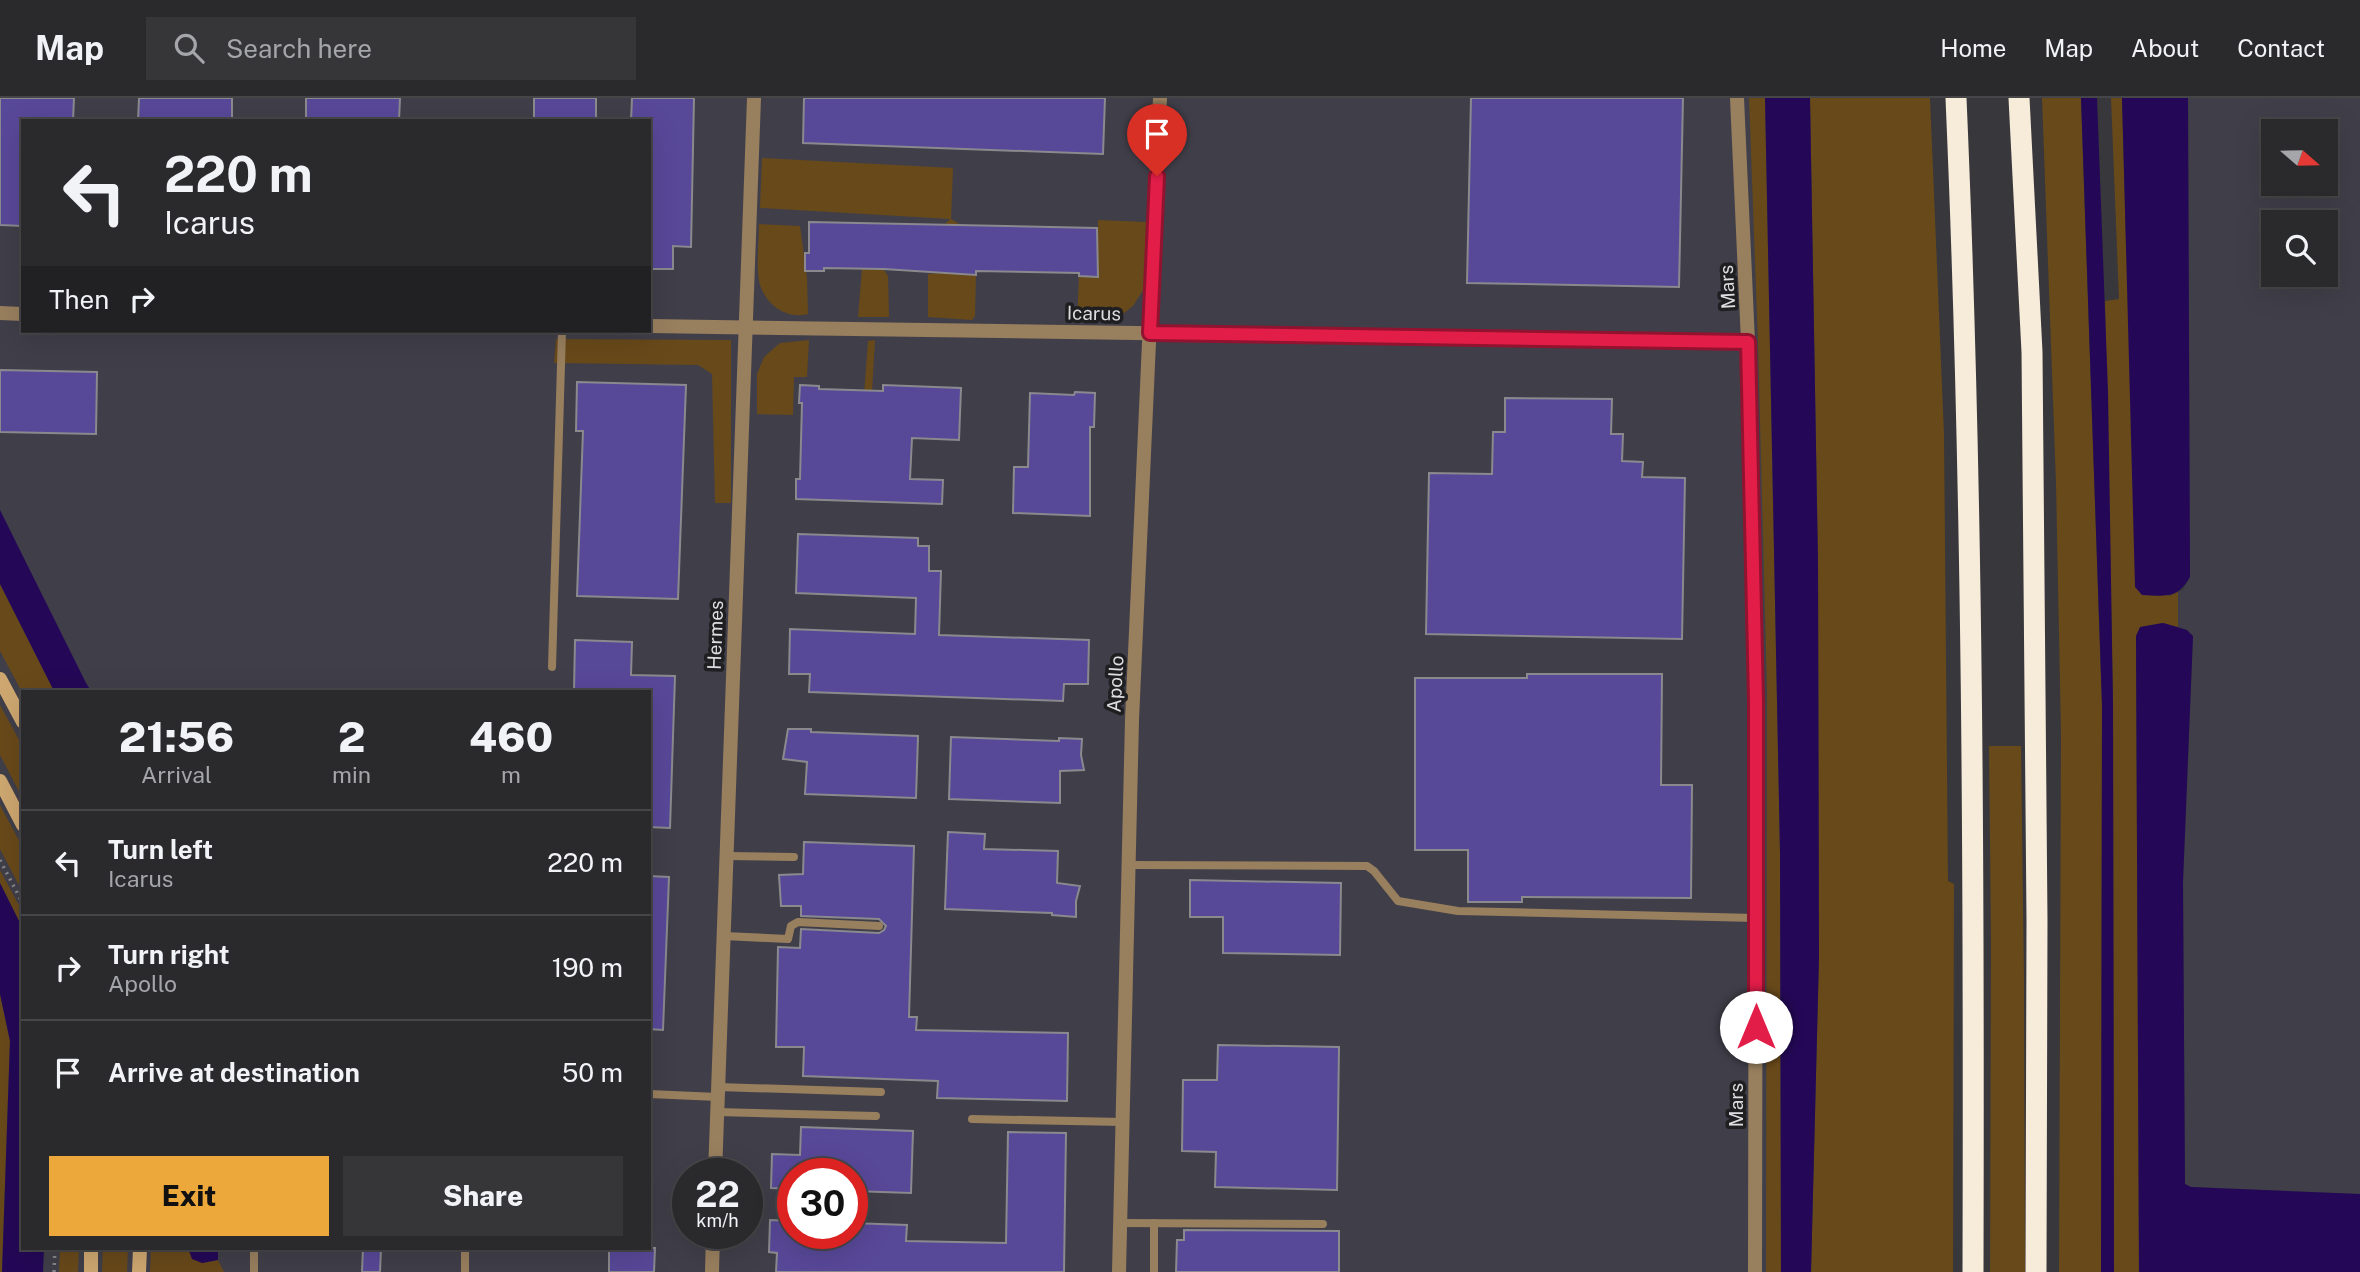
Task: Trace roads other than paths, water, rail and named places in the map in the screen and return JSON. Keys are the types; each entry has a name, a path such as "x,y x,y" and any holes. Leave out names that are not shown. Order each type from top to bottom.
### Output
{"highway":[{"path":"1955,98 1965,315 1973,761 1973,1272"},
{"path":"2018,98 2032,352 2037,920 2036,1272"}],"main road":[{"path":"0,679 21,718"},
{"path":"0,781 21,821"},
{"path":"90,1272 91,1250"},
{"path":"139,1250 139,1272"}],"street":[{"name":"Hermes","path":"716,1158 754,98"},
{"name":"Apollo","path":"1119,1272 1133,706 1160,98"},
{"name":"Mars","path":"1737,98 1748,342 1756,701 1755,1272"},
{"path":"0,313 21,314"},
{"name":"Icarus","path":"651,326 1748,342"},
{"path":"712,1272 713,1249"}],"lane":[{"path":"552,667 562,333"},
{"path":"726,856 794,857"},
{"path":"1129,865 1367,866 1398,901 1458,911 1756,918"},
{"path":"724,936 788,939 791,926 798,922 879,926"},
{"path":"651,1094 881,1091"},
{"path":"717,1112 876,1116"},
{"path":"972,1119 1123,1122"},
{"path":"1120,1223 1323,1224"},
{"path":"1154,1223 1154,1272"},
{"path":"254,1250 254,1272"},
{"path":"465,1250 465,1272"}]}
